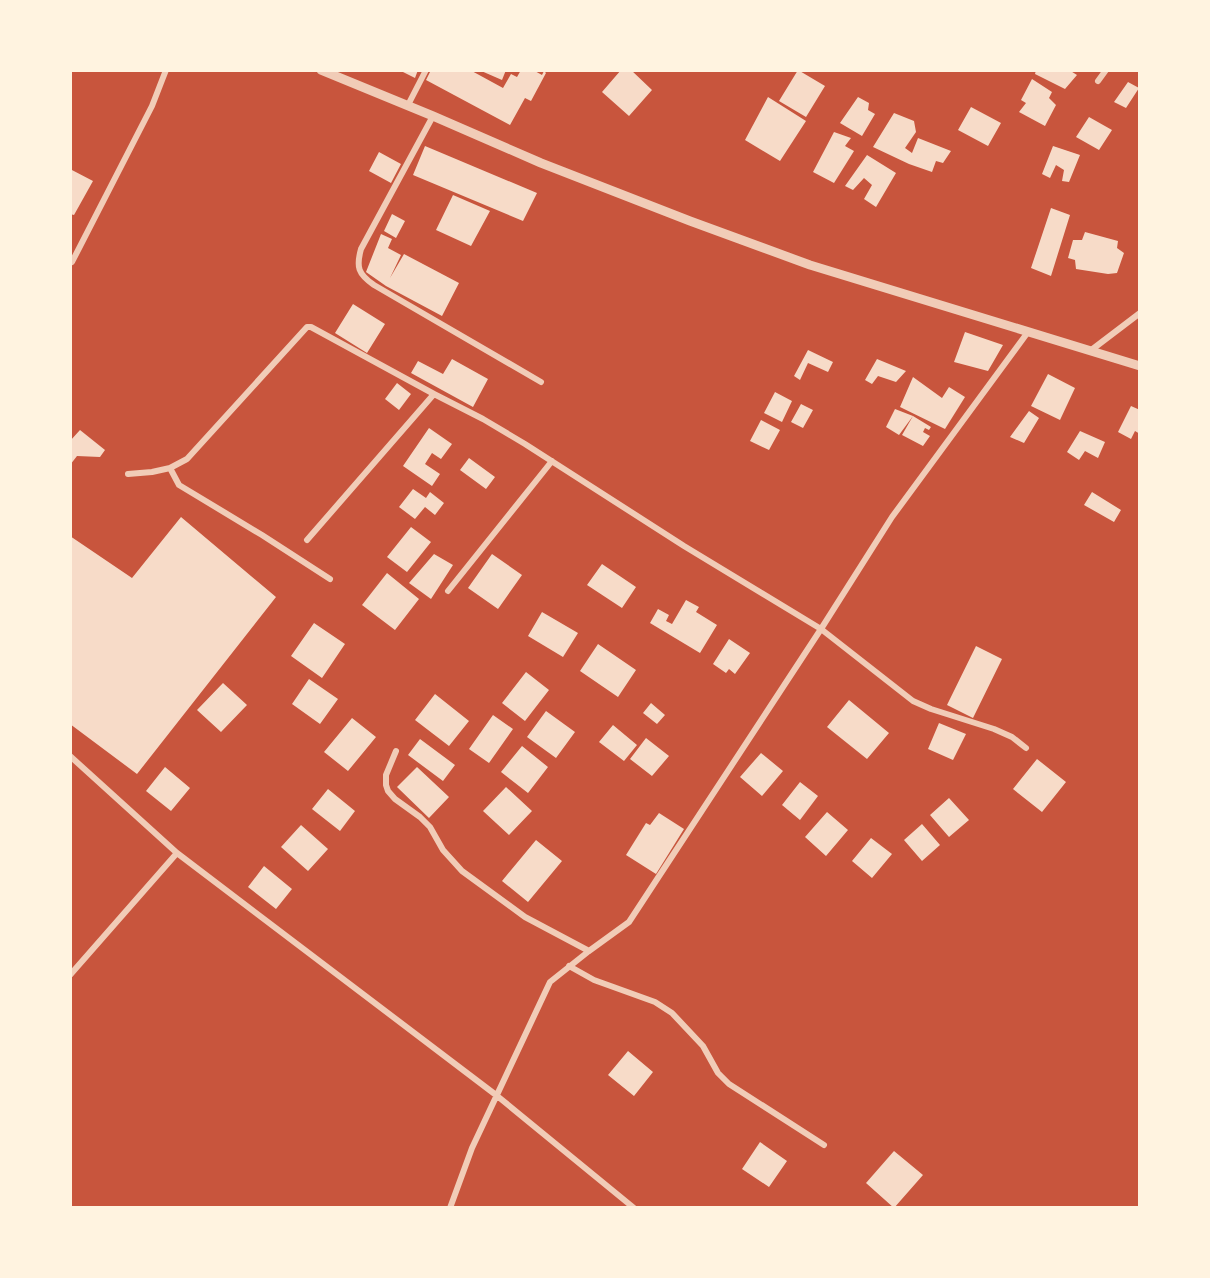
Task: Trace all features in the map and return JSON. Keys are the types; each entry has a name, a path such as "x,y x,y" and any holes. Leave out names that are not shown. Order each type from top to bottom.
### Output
{"street":[{"path":"72,262 152,106 166,70"},
{"path":"321,70 541,163 810,265 1140,366"},
{"path":"408,105 426,70"},
{"path":"1098,81 1106,70"},
{"path":"433,116 361,249 359,269 374,285 541,382"},
{"path":"1090,351 1140,313"},
{"path":"128,474 170,468 187,459 307,327 311,327 483,419 552,461 684,546 821,629 913,700 931,709 994,729 1012,737 1026,748"},
{"path":"450,1208 472,1148 550,982 629,922 892,517 1028,332"},
{"path":"307,540 434,394"},
{"path":"448,591 552,461"},
{"path":"170,468 179,485 330,579"},
{"path":"396,751 386,775 388,791 430,827 443,850 462,871 525,917 589,951"},
{"path":"70,756 177,853 496,1095 634,1208"},
{"path":"70,975 177,853"},
{"path":"569,966 594,980 655,1002 672,1013 703,1046 718,1073 729,1084 824,1144"}],"building":[{"path":"399,70 418,70 415,78"},
{"path":"431,70 470,70 503,88 511,74 517,77 521,70 533,70 542,75 544,71 546,73 531,101 525,98 510,125 426,80"},
{"path":"479,70 506,70 502,80"},
{"path":"621,70 631,70 652,90 629,116 602,92"},
{"path":"798,70 825,86 806,117 779,101"},
{"path":"1036,70 1069,70 1077,75 1065,89 1035,74"},
{"path":"1032,79 1052,92 1049,98 1056,105 1045,126 1019,112 1026,103 1021,100"},
{"path":"1128,82 1139,88 1126,108 1114,102"},
{"path":"768,97 806,121 780,161 745,140"},
{"path":"858,97 869,103 868,110 875,114 862,136 840,123"},
{"path":"971,107 1001,123 988,146 958,130"},
{"path":"894,113 914,121 916,132 905,148 912,153 918,138 951,151 943,163 936,161 932,172 873,147"},
{"path":"1089,117 1112,130 1099,150 1076,137"},
{"path":"834,132 851,138 845,146 854,151 834,183 813,172"},
{"path":"425,146 537,193 523,221 413,175"},
{"path":"1053,146 1080,155 1069,182 1062,181 1064,170 1056,165 1050,178 1042,174"},
{"path":"379,152 401,164 391,183 369,171"},
{"path":"867,155 896,173 876,207 864,199 872,185 864,178 853,190 845,186"},
{"path":"70,169 93,181 74,215 70,214"},
{"path":"453,195 490,211 471,246 436,230"},
{"path":"1051,208 1070,215 1051,276 1031,268"},
{"path":"392,214 405,221 396,238 384,231"},
{"path":"1085,232 1118,241 1117,248 1124,253 1117,273 1108,274 1076,269 1075,260 1068,258 1073,240 1082,240"},
{"path":"381,234 392,239 388,248 401,255 390,278 404,254 459,283 442,316 386,286 366,272"},
{"path":"353,304 385,324 367,353 335,333"},
{"path":"965,332 1003,345 988,371 954,362"},
{"path":"808,350 833,362 828,372 808,363 800,380 794,376"},
{"path":"452,359 488,379 473,407 411,373 418,361 443,374"},
{"path":"877,359 906,371 896,382 878,376 872,384 865,380"},
{"path":"1048,374 1075,388 1060,420 1031,406"},
{"path":"913,377 942,398 949,387 965,397 945,429 900,407"},
{"path":"397,383 411,394 399,410 385,399"},
{"path":"775,392 792,401 782,422 764,413"},
{"path":"801,404 813,410 803,428 791,422"},
{"path":"1131,406 1140,410 1140,434 1135,431 1131,439 1118,432"},
{"path":"895,409 913,416 899,435 886,427"},
{"path":"1029,411 1039,418 1024,443 1010,437"},
{"path":"913,416 931,427 929,430 925,428 923,432 930,436 923,446 902,435"},
{"path":"761,420 780,430 769,450 750,441"},
{"path":"429,428 452,444 441,459 432,453 425,464 440,474 432,486 403,466"},
{"path":"80,430 105,450 100,457 77,456 70,465 70,441"},
{"path":"1080,431 1105,442 1098,458 1085,451 1079,460 1067,452"},
{"path":"469,458 495,477 486,489 460,470"},
{"path":"413,489 426,498 430,492 444,503 435,515 425,507 415,519 399,507"},
{"path":"1092,492 1121,510 1114,522 1084,505"},
{"path":"181,517 276,597 137,774 70,724 70,536 132,578"},
{"path":"411,527 431,542 407,572 387,557"},
{"path":"434,554 453,565 431,599 409,583"},
{"path":"492,554 522,575 498,609 468,588"},
{"path":"602,564 636,587 622,608 587,585"},
{"path":"387,573 419,599 395,630 362,605"},
{"path":"686,600 699,607 696,612 717,625 700,653 650,623 658,609 669,615 666,621 672,624"},
{"path":"542,612 578,633 563,657 528,636"},
{"path":"314,623 345,644 322,678 291,656"},
{"path":"729,639 750,653 735,674 729,669 726,673 713,664"},
{"path":"598,644 636,670 618,697 580,671"},
{"path":"976,646 1002,659 973,718 947,705"},
{"path":"526,672 549,690 525,721 502,703"},
{"path":"309,679 338,699 320,724 292,704"},
{"path":"223,683 247,705 221,732 197,710"},
{"path":"435,694 469,721 449,746 415,720"},
{"path":"849,700 889,733 867,759 827,727"},
{"path":"651,703 665,715 657,724 643,713"},
{"path":"546,711 575,732 556,758 527,737"},
{"path":"493,715 513,729 489,763 469,749"},
{"path":"352,718 376,737 348,771 324,752"},
{"path":"939,723 966,734 953,760 928,749"},
{"path":"613,725 637,745 624,761 599,742"},
{"path":"646,738 669,756 652,776 630,759"},
{"path":"420,739 455,765 443,781 408,755"},
{"path":"522,746 548,767 528,793 501,772"},
{"path":"761,753 783,771 762,796 740,777"},
{"path":"1037,759 1066,782 1042,812 1013,789"},
{"path":"165,767 190,788 171,811 146,791"},
{"path":"417,767 449,797 429,818 397,787"},
{"path":"800,782 818,796 800,820 782,805"},
{"path":"506,787 532,811 509,835 483,811"},
{"path":"328,789 355,811 340,831 312,809"},
{"path":"949,798 969,820 949,837 930,815"},
{"path":"827,812 848,830 826,856 805,837"},
{"path":"659,813 684,829 656,874 626,855 646,823 650,825"},
{"path":"922,824 940,845 922,861 904,840"},
{"path":"301,825 328,849 308,871 281,847"},
{"path":"871,838 892,854 872,878 852,861"},
{"path":"536,840 562,861 528,902 502,881"},
{"path":"264,866 292,889 276,909 248,887"},
{"path":"628,1051 653,1072 634,1096 608,1075"},
{"path":"760,1142 787,1161 769,1187 742,1169"},
{"path":"894,1151 923,1175 894,1208 866,1183"}]}
